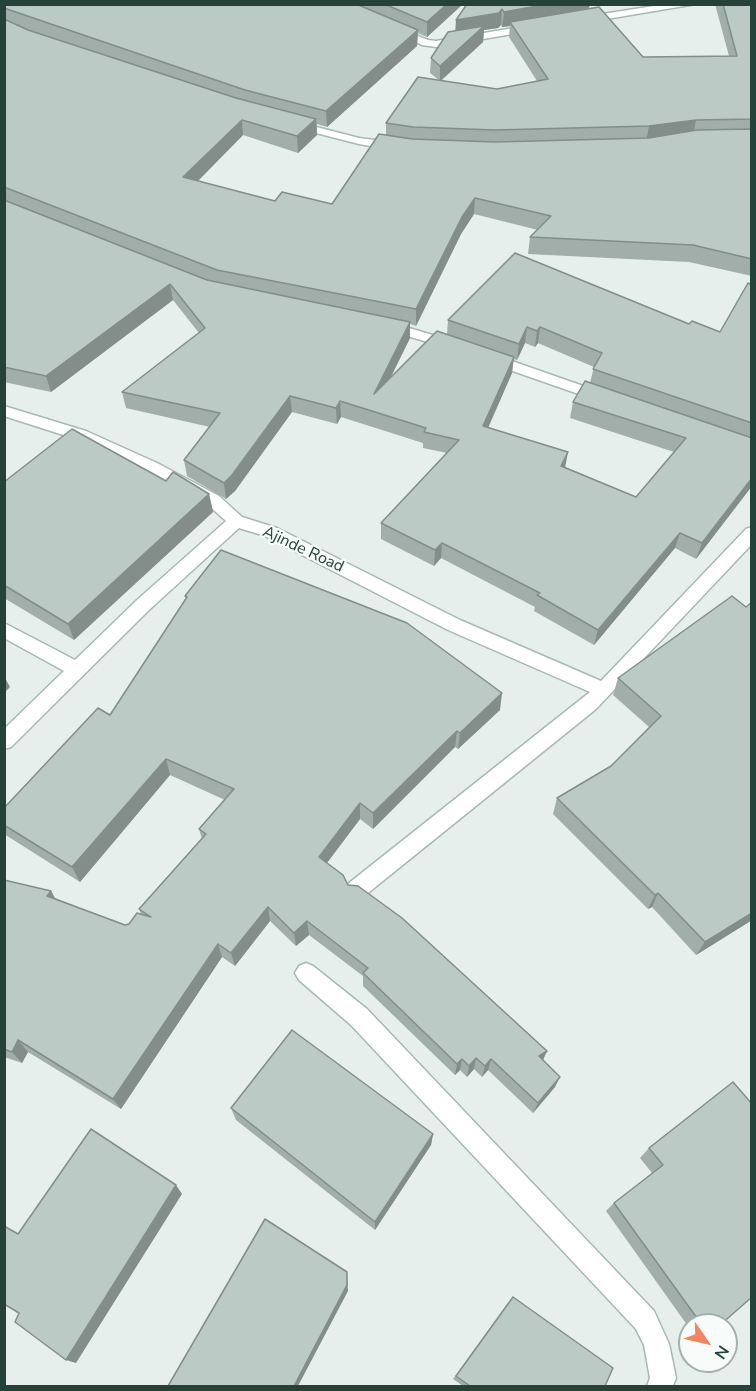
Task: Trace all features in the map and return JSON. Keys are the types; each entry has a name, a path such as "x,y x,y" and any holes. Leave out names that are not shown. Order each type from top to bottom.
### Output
{"street":[{"path":"576,21 691,4"},
{"path":"384,26 426,43 436,44 545,25"},
{"path":"285,122 359,141 412,149"},
{"path":"376,322 411,331 620,403"},
{"name":"Ajinde Road","path":"4,411 81,435 152,467 213,500 236,521 271,532 454,625 603,690"},
{"path":"4,741 144,605 236,521"},
{"path":"356,890 590,704 752,533"},
{"path":"4,630 77,670"},
{"path":"306,973 358,1017 645,1320 656,1344 663,1378 660,1386"}],"building":[{"path":"4,4 356,4 418,30 326,111 245,90 4,8"},
{"path":"384,4 447,4 427,22"},
{"path":"467,4 548,4 504,12 502,9 499,13 456,20"},
{"path":"723,4 752,4 752,119 696,120 649,126 495,130 413,127 386,123 418,77 497,89 548,79 510,22 599,7 643,57 737,56"},
{"path":"4,19 28,30 236,98 316,119 297,136 242,120 183,177 275,201 282,192 332,204 379,134 412,139 495,142 649,138 697,130 752,129 752,259 693,245 530,237 551,216 475,198 462,217 416,309 217,270 4,187"},
{"path":"484,26 440,66 431,58 448,32"},
{"path":"4,200 207,280 410,322 374,394 437,331 514,357 483,426 568,452 561,466 636,497 686,438 573,402 585,381 752,438 752,478 702,543 680,533 598,630 537,595 540,593 442,543 435,550 381,523 459,440 424,432 426,428 340,401 336,408 290,396 224,483 184,460 220,413 122,392 205,328 170,284 46,376 4,367"},
{"path":"515,253 689,324 692,321 720,332 748,283 752,285 752,423 593,369 602,353 540,327 537,331 527,327 519,344 448,320"},
{"path":"72,429 166,481 173,472 209,494 68,624 4,585 4,482"},
{"path":"221,550 407,623 502,693 460,733 457,731 373,813 360,803 319,857 343,875 348,885 358,886 402,918 547,1051 539,1056 560,1077 538,1103 491,1059 485,1066 476,1058 469,1066 462,1059 457,1064 363,973 368,968 307,921 294,933 268,907 231,953 218,944 113,1099 18,1040 12,1052 4,1049 4,880 51,891 47,896 125,925 129,924 137,913 151,917 139,909 206,834 199,829 234,789 166,759 72,867 4,825 4,808 98,708 110,715 187,597 185,596"},
{"path":"732,596 746,607 752,602 752,913 705,942 658,893 655,895 557,798 611,766 661,716 618,678"},
{"path":"292,1030 433,1134 375,1222 231,1108"},
{"path":"733,1082 752,1104 752,1297 734,1313 693,1313 614,1203 663,1165 649,1148"},
{"path":"91,1129 176,1185 66,1360 15,1322 19,1313 4,1304 4,1226 18,1234"},
{"path":"265,1219 347,1272 347,1285 294,1386 168,1386"},
{"path":"513,1297 613,1368 605,1386 470,1386 456,1376"}]}
